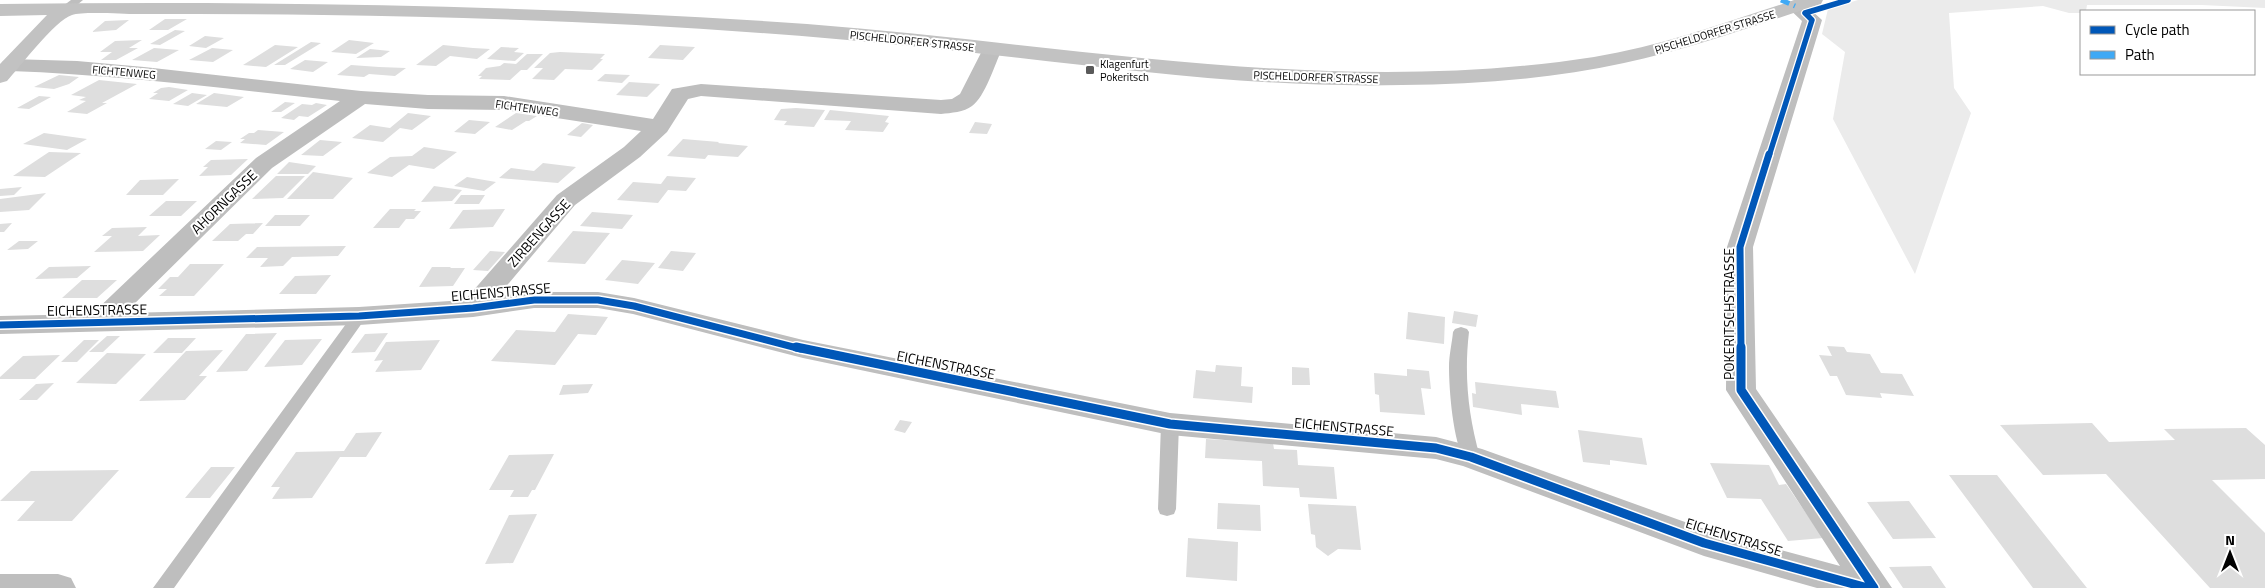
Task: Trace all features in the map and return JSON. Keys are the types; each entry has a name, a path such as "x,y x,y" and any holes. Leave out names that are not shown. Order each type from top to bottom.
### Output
{"main road":[{"name":"PISCHELDORFER STRASSE","path":"0,10 73,4 452,11 664,20 819,31 1265,77 1361,80 1441,78 1593,63 1660,50 1720,33 1805,3"},
{"path":"5,71 45,26 73,4"},
{"path":"0,21 19,28 30,43"}],"street":[{"name":"POKERITSCHSTRASSE","path":"1805,3 1812,20 1740,247 1741,390 1874,588"},
{"path":"659,127 680,94 701,90 941,107 958,105 966,101 970,96 992,48"},
{"name":"FICHTENWEG","path":"5,71 77,67 361,97 428,102 504,103 659,127"},
{"name":"AHORNGASSE","path":"100,322 264,163 361,97"},
{"name":"ZIRBENGASSE","path":"473,308 566,200 632,152 659,127"},
{"name":"EICHENSTRASSE","path":"0,325 359,316 473,308 542,300 607,302 634,306 803,349 1170,424 1436,448 1471,457 1704,544 1868,588"},
{"path":"0,588 58,588"}],"lane":[{"path":"163,588 359,316"},
{"path":"1461,332 1457,366 1464,432 1471,457"},
{"path":"1167,509 1170,424"}],"shaded area":[{"path":"1858,0 2265,0 2265,8 2202,5 2087,5 2086,10 2080,10 2080,13 2069,13 2043,6 1949,13 1954,88 1971,113 1915,274 1833,119 1845,52 1822,34 1828,9"}],"building":[{"path":"165,19 187,19 168,30 149,30"},
{"path":"129,20 116,30 92,32 105,21"},
{"path":"175,30 185,31 160,45 150,44"},
{"path":"205,36 224,38 206,48 189,46"},
{"path":"142,40 129,48 138,48 116,60 101,60 112,52 100,52 115,41"},
{"path":"349,40 374,43 356,54 331,52"},
{"path":"311,42 321,43 285,65 274,65"},
{"path":"275,45 298,47 266,67 243,65"},
{"path":"443,45 490,49 477,59 450,56 436,66 416,65"},
{"path":"660,45 695,47 683,60 648,58"},
{"path":"501,47 519,48 514,52 524,53 515,61 487,59"},
{"path":"154,48 179,50 157,62 132,60"},
{"path":"212,48 233,50 213,62 189,60"},
{"path":"370,49 390,51 381,57 356,58"},
{"path":"550,53 605,54 600,59 603,59 592,70 565,69 554,80 532,79 543,68 534,68"},
{"path":"527,54 543,54 527,70 521,70 510,80 479,79 482,76 478,76 486,68 500,66 504,63 516,64"},
{"path":"305,60 328,62 313,72 290,69"},
{"path":"351,65 406,68 395,76 369,74 364,77 337,75"},
{"path":"605,74 630,75 622,83 597,81"},
{"path":"59,75 79,77 69,84 54,89 34,87"},
{"path":"99,80 137,84 102,103 107,103 87,114 67,112 86,101 79,100 86,97 71,95"},
{"path":"629,82 660,84 647,97 616,95"},
{"path":"169,87 188,90 169,101 149,99 158,93 153,93 161,88"},
{"path":"192,93 207,95 188,106 173,104"},
{"path":"214,93 244,97 227,107 196,104"},
{"path":"39,96 51,97 29,109 17,108"},
{"path":"285,102 295,103 281,112 271,112"},
{"path":"316,103 327,105 308,117 299,116 294,120 281,118 302,104 312,105"},
{"path":"781,109 825,110 814,127 784,125 787,121 774,120"},
{"path":"830,110 889,116 885,122 889,123 883,132 845,130 851,121 824,120"},
{"path":"408,113 431,116 412,130 400,128 383,142 352,138 370,125 390,128"},
{"path":"516,113 537,116 512,130 495,127"},
{"path":"469,120 490,122 475,134 454,132"},
{"path":"975,122 992,124 987,134 969,133"},
{"path":"582,123 593,125 581,137 567,135"},
{"path":"258,130 284,132 266,145 240,143 245,139 240,139"},
{"path":"44,133 87,139 67,150 23,144"},
{"path":"683,139 748,146 738,157 708,155 705,159 667,156"},
{"path":"320,140 342,142 323,156 301,155"},
{"path":"216,141 232,142 221,150 205,149"},
{"path":"424,147 457,152 434,169 409,165 392,177 367,173 390,157 412,156"},
{"path":"49,152 81,153 45,177 13,176"},
{"path":"248,159 231,175 199,176 208,167 203,167 211,160"},
{"path":"289,162 316,166 308,174 277,174"},
{"path":"543,163 576,167 558,183 499,178 511,168 534,171"},
{"path":"313,172 353,178 333,199 287,199"},
{"path":"276,176 305,176 283,198 252,199"},
{"path":"667,176 696,178 686,191 668,190 658,203 617,200 633,182 661,184"},
{"path":"467,177 496,182 484,191 454,186"},
{"path":"179,179 163,195 126,195 140,180"},
{"path":"434,186 462,190 452,201 421,202"},
{"path":"22,187 14,195 0,196 0,189"},
{"path":"46,193 29,210 0,212 0,199"},
{"path":"461,195 485,195 479,204 454,204"},
{"path":"166,201 197,201 181,216 149,216"},
{"path":"390,209 416,209 414,211 421,211 414,219 406,219 399,228 373,228"},
{"path":"505,209 493,227 449,229 463,210"},
{"path":"592,212 633,215 622,229 580,226"},
{"path":"275,215 310,215 300,226 265,226"},
{"path":"12,223 4,232 0,232 0,224"},
{"path":"263,223 253,234 246,234 238,241 212,241 230,224"},
{"path":"147,227 138,236 160,235 143,251 94,252 112,236 102,236 112,228"},
{"path":"573,231 610,233 585,264 547,262"},
{"path":"19,241 38,241 28,249 7,250"},
{"path":"346,246 338,256 292,257 283,266 260,267 268,258 246,258 257,247"},
{"path":"490,251 505,252 488,271 473,270"},
{"path":"671,251 696,253 683,271 658,268"},
{"path":"622,260 655,263 638,284 605,280"},
{"path":"190,264 224,264 194,296 159,296 167,289 158,289 170,277 178,277"},
{"path":"91,266 77,278 35,279 49,267"},
{"path":"432,267 465,268 453,286 419,287"},
{"path":"331,275 316,294 279,294 295,276"},
{"path":"82,280 117,280 97,298 62,298"},
{"path":"1454,311 1478,315 1476,327 1452,323"},
{"path":"1408,312 1445,317 1444,344 1406,339"},
{"path":"568,314 608,317 596,335 578,334 555,365 491,361 516,330 555,332"},
{"path":"277,333 247,371 216,372 246,334"},
{"path":"388,333 375,352 351,353 365,334"},
{"path":"107,336 120,336 103,352 89,352"},
{"path":"168,338 196,338 182,353 153,353"},
{"path":"322,339 302,365 264,367 285,340"},
{"path":"84,340 99,340 77,362 61,362"},
{"path":"440,340 421,370 375,372 383,360 374,361 386,342"},
{"path":"1827,346 1844,347 1847,352 1870,354 1881,373 1902,374 1914,396 1880,393 1882,398 1846,395 1837,376 1830,376 1819,355 1832,356"},
{"path":"223,350 199,376 207,376 185,400 139,401 186,351"},
{"path":"107,353 146,354 116,384 76,383"},
{"path":"60,355 35,379 0,379 23,356"},
{"path":"1216,365 1242,367 1241,386 1253,387 1252,403 1193,398 1196,370 1215,372"},
{"path":"1292,367 1309,368 1310,385 1292,385"},
{"path":"1407,369 1429,371 1431,389 1421,388 1425,415 1380,412 1379,395 1375,394 1374,373 1407,376"},
{"path":"1475,382 1556,391 1559,408 1521,404 1522,415 1473,407 1472,393 1476,394"},
{"path":"54,383 37,400 19,400 36,384"},
{"path":"593,384 588,393 559,395 563,385"},
{"path":"900,420 912,422 905,433 894,430"},
{"path":"2092,423 2109,442 2175,440 2164,429 2246,428 2265,445 2265,479 2212,480 2265,533 2265,588 2210,588 2106,474 2043,475 2000,425"},
{"path":"1578,430 1642,438 1647,465 1610,460 1610,465 1583,462"},
{"path":"382,432 366,457 340,457 312,498 272,499 280,487 271,487 296,452 344,451 356,433"},
{"path":"1206,439 1273,443 1274,449 1297,450 1298,465 1334,467 1337,499 1300,497 1299,488 1263,486 1262,461 1205,458"},
{"path":"554,454 535,490 532,490 528,497 510,497 514,490 489,490 509,455"},
{"path":"1710,463 1769,465 1779,485 1786,484 1823,538 1788,541 1761,499 1727,498"},
{"path":"211,467 235,467 210,498 185,498"},
{"path":"119,470 72,521 17,521 35,501 0,501 31,471"},
{"path":"1949,475 1997,475 2087,588 2033,588"},
{"path":"1909,501 1936,538 1893,539 1867,502"},
{"path":"1218,503 1260,505 1261,531 1217,529"},
{"path":"1308,504 1356,506 1361,550 1338,549 1328,556 1316,547 1315,535 1311,534"},
{"path":"537,514 513,563 485,564 509,515"},
{"path":"1188,538 1238,542 1237,581 1186,577"},
{"path":"1931,566 1946,588 1903,588 1889,567"}],"marked path":[{"path":"1781,0 1795,6"}],"cycle path":[{"path":"1848,0 1805,13 1812,20 1740,247 1741,390 1874,588"},
{"path":"0,325 359,316 473,308 534,300 598,300 634,306 803,349 1170,424 1436,448 1471,457 1704,543 1868,588"}],"place":[{"name":"Klagenfurt Pokeritsch","path":"1090,70"}]}
